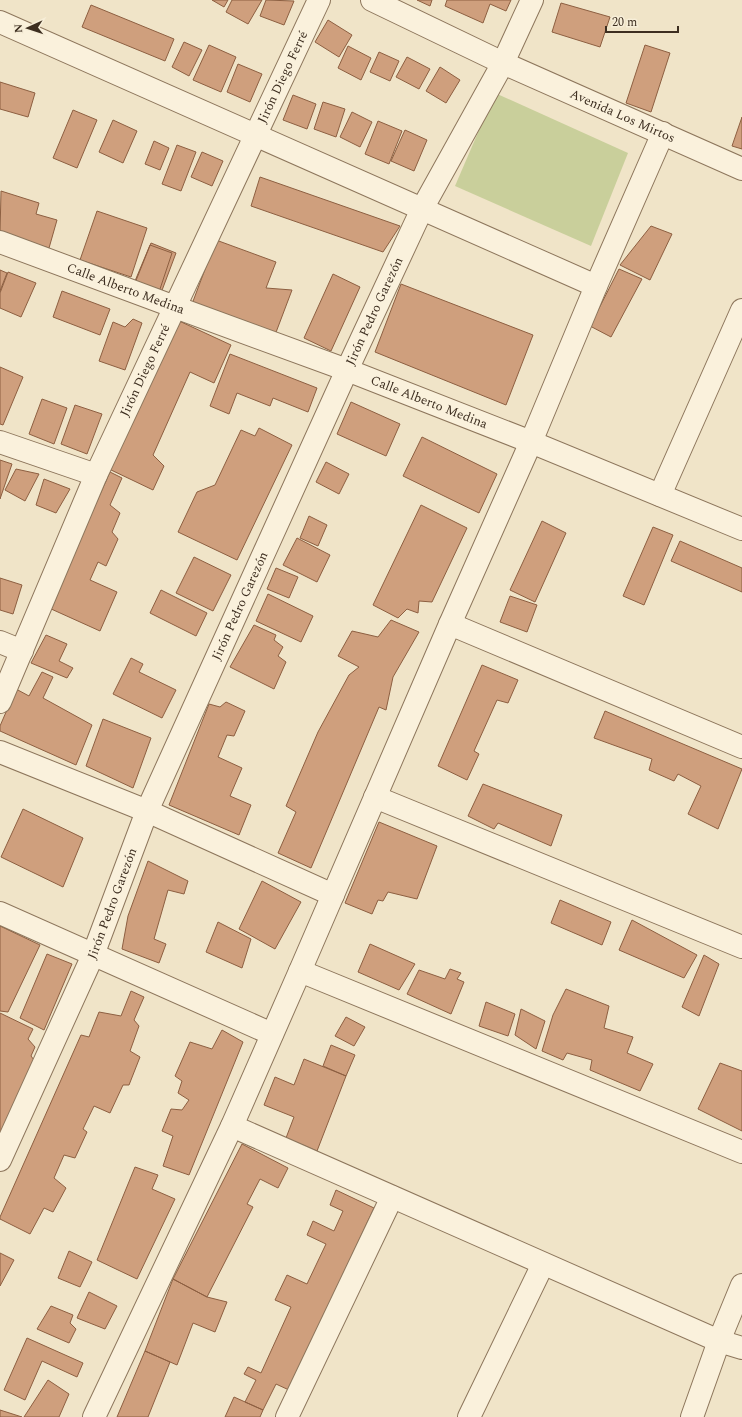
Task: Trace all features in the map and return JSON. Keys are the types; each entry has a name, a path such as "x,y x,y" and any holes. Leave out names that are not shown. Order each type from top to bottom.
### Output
{"street":[{"name":"Jirón Diego Ferré","path":"0,702 96,475 319,0"},
{"name":"Avenida Los Mirtos","path":"372,0 503,63 742,169"},
{"name":"Jirón Pedro Garezón","path":"0,1160 93,955 147,811 347,370 422,209 503,63 532,0"},
{"path":"0,22 596,286"},
{"path":"94,1417 232,1126 450,624 531,442 596,286 663,133"},
{"name":"Calle Alberto Medina","path":"0,242 347,370 531,442 742,529"},
{"path":"660,495 742,310"},
{"path":"0,442 96,475"},
{"path":"450,624 742,747"},
{"path":"0,642 22,650"},
{"path":"0,752 147,811 333,894"},
{"path":"375,797 742,947"},
{"path":"0,913 272,1034"},
{"path":"300,971 742,1152"},
{"path":"232,1126 719,1341 742,1348"},
{"path":"287,1417 392,1197"},
{"path":"469,1417 543,1264"},
{"path":"692,1417 719,1341 742,1285"}],"green space":[{"path":"495,93 628,153 591,246 455,186"}],"building":[{"path":"212,0 228,0 224,7"},
{"path":"232,0 262,0 248,24 226,12"},
{"path":"266,0 294,1 284,25 260,16"},
{"path":"417,0 432,0 430,6"},
{"path":"447,0 511,0 506,11 490,4 483,23 445,6"},
{"path":"561,3 610,17 600,47 552,32"},
{"path":"91,5 174,39 165,61 82,27"},
{"path":"328,20 352,35 339,57 315,42"},
{"path":"184,42 202,50 189,76 172,67"},
{"path":"209,45 236,57 221,92 193,80"},
{"path":"645,45 670,53 651,112 626,103"},
{"path":"348,46 371,58 361,80 338,68"},
{"path":"379,52 399,61 390,81 370,72"},
{"path":"407,57 430,69 419,89 396,77"},
{"path":"238,64 262,74 250,102 227,92"},
{"path":"440,67 460,80 446,103 426,91"},
{"path":"0,82 35,93 28,117 0,109"},
{"path":"293,95 316,104 307,129 283,120"},
{"path":"323,102 345,109 336,137 314,129"},
{"path":"73,110 97,120 77,168 53,158"},
{"path":"352,112 372,122 360,147 340,137"},
{"path":"742,117 742,149 732,146"},
{"path":"113,120 137,131 123,163 99,152"},
{"path":"378,121 402,131 389,164 365,154"},
{"path":"405,130 427,140 414,171 391,161"},
{"path":"154,141 169,148 160,170 145,164"},
{"path":"177,145 196,152 181,191 162,184"},
{"path":"202,152 223,161 212,186 191,177"},
{"path":"260,177 400,226 383,252 251,206"},
{"path":"1,191 39,203 36,214 57,220 49,248 0,234"},
{"path":"97,211 147,228 131,277 80,260"},
{"path":"651,226 672,234 650,280 620,265"},
{"path":"216,240 276,262 266,288 292,290 275,335 192,304"},
{"path":"151,243 176,253 161,293 135,283"},
{"path":"150,245 172,253 159,292 135,281"},
{"path":"619,269 642,279 611,337 590,326"},
{"path":"0,270 7,273 0,291"},
{"path":"8,272 36,283 21,317 0,308 0,293"},
{"path":"333,274 360,287 331,351 304,338"},
{"path":"401,284 533,335 506,405 375,352"},
{"path":"62,291 110,309 100,335 53,317"},
{"path":"133,319 142,323 125,370 99,361 113,322 125,327"},
{"path":"177,320 231,345 214,383 190,372 153,455 164,466 153,490 109,469"},
{"path":"230,354 317,388 308,412 273,398 270,406 237,393 229,414 210,406"},
{"path":"0,367 23,377 3,425 0,424"},
{"path":"42,399 67,408 54,444 29,434"},
{"path":"351,402 400,424 386,456 337,434"},
{"path":"75,405 102,414 87,454 61,444"},
{"path":"259,428 292,445 237,560 178,532 197,492 215,485 241,430 255,436"},
{"path":"422,437 497,474 479,513 403,476"},
{"path":"0,460 12,464 0,499"},
{"path":"326,462 349,474 339,494 316,482"},
{"path":"16,469 39,474 25,501 5,490"},
{"path":"110,472 122,478 110,505 120,513 112,532 118,539 106,566 98,562 90,580 117,592 100,631 49,608"},
{"path":"44,479 70,489 56,513 36,505"},
{"path":"421,505 467,528 432,602 419,601 418,613 407,609 398,618 373,605"},
{"path":"309,516 327,525 318,546 300,538"},
{"path":"542,521 566,533 535,602 510,590"},
{"path":"653,527 673,535 644,605 623,596"},
{"path":"297,538 330,555 317,582 283,565"},
{"path":"680,541 742,568 742,592 671,561"},
{"path":"194,557 231,575 213,611 176,593"},
{"path":"276,568 298,577 289,598 267,589"},
{"path":"0,578 22,585 13,614 0,610"},
{"path":"161,590 207,613 196,636 150,613"},
{"path":"268,594 313,616 301,642 256,621"},
{"path":"510,596 537,605 527,632 500,622"},
{"path":"391,620 419,632 393,677 386,710 379,707 311,868 278,853 296,812 286,806 318,732 349,675 359,667 338,656 352,631 378,637"},
{"path":"254,625 276,635 274,640 283,647 278,656 286,662 274,689 230,667"},
{"path":"46,635 67,644 59,661 73,668 67,678 31,663"},
{"path":"131,658 143,664 139,672 176,690 162,718 113,694"},
{"path":"482,665 518,680 508,703 497,700 474,751 479,754 467,780 438,766"},
{"path":"42,672 53,677 43,698 92,725 76,765 0,731 0,726 16,689 29,696"},
{"path":"226,702 245,711 234,736 227,735 218,757 242,768 230,796 251,805 239,835 169,805 209,704 220,707"},
{"path":"605,711 742,769 718,829 688,814 701,786 678,774 674,781 649,770 652,759 594,738"},
{"path":"103,719 151,738 133,788 86,766"},
{"path":"483,784 562,815 551,846 498,823 494,829 468,816"},
{"path":"23,809 83,838 63,887 1,857"},
{"path":"379,822 437,846 417,899 388,892 383,901 378,900 372,914 345,903"},
{"path":"148,861 188,881 184,894 168,890 154,939 166,944 159,963 122,949 128,916"},
{"path":"262,881 301,902 275,949 239,929"},
{"path":"560,900 611,922 602,945 551,923"},
{"path":"632,920 697,955 684,978 619,950"},
{"path":"218,922 251,939 242,968 206,952"},
{"path":"0,926 40,945 8,1012 0,1011"},
{"path":"370,944 415,964 399,990 358,972"},
{"path":"47,954 72,964 44,1030 20,1018"},
{"path":"704,955 719,964 699,1016 682,1007"},
{"path":"450,969 461,973 457,979 464,982 451,1014 407,994 419,970 445,979"},
{"path":"566,989 609,1006 604,1028 633,1037 627,1053 653,1064 640,1091 590,1070 592,1060 567,1053 563,1060 542,1051 553,1015"},
{"path":"131,991 144,997 134,1020 139,1026 130,1051 140,1057 129,1085 123,1085 110,1113 94,1106 83,1129 87,1132 75,1158 64,1155 54,1178 66,1188 53,1212 44,1208 30,1234 0,1219 0,1217 81,1035 89,1037 99,1012 121,1016"},
{"path":"486,1002 515,1014 508,1036 479,1026"},
{"path":"521,1009 545,1021 536,1049 515,1035"},
{"path":"0,1013 33,1029 28,1039 35,1047 31,1056 34,1060 0,1141"},
{"path":"346,1017 365,1027 354,1046 335,1036"},
{"path":"222,1030 243,1042 189,1175 163,1166 173,1136 162,1131 171,1109 182,1110 189,1100 178,1093 182,1081 175,1076 190,1042 212,1049"},
{"path":"331,1045 355,1055 346,1076 323,1066"},
{"path":"304,1059 346,1076 317,1151 286,1138 294,1117 264,1105 275,1077 294,1085"},
{"path":"720,1063 742,1071 742,1131 698,1109"},
{"path":"242,1144 288,1168 278,1188 260,1179 247,1204 253,1207 207,1297 173,1279"},
{"path":"135,1167 158,1175 152,1189 175,1199 137,1279 97,1260"},
{"path":"336,1190 374,1208 289,1390 276,1384 263,1410 245,1402 256,1380 244,1374 248,1367 261,1373 291,1307 275,1300 287,1275 307,1284 326,1244 307,1235 313,1221 334,1231 343,1211 330,1205"},
{"path":"69,1251 92,1262 80,1287 58,1278"},
{"path":"0,1253 14,1260 0,1286"},
{"path":"173,1279 207,1297 227,1302 215,1332 193,1323 177,1365 145,1351"},
{"path":"89,1292 117,1306 105,1329 77,1318"},
{"path":"51,1306 73,1315 70,1323 76,1329 69,1343 37,1329"},
{"path":"27,1338 83,1363 77,1377 42,1361 25,1400 4,1390"},
{"path":"145,1351 170,1362 148,1417 117,1417"},
{"path":"48,1380 69,1394 59,1417 24,1417"},
{"path":"234,1397 263,1410 260,1417 225,1417"},
{"path":"0,1410 22,1417 0,1417"}]}
